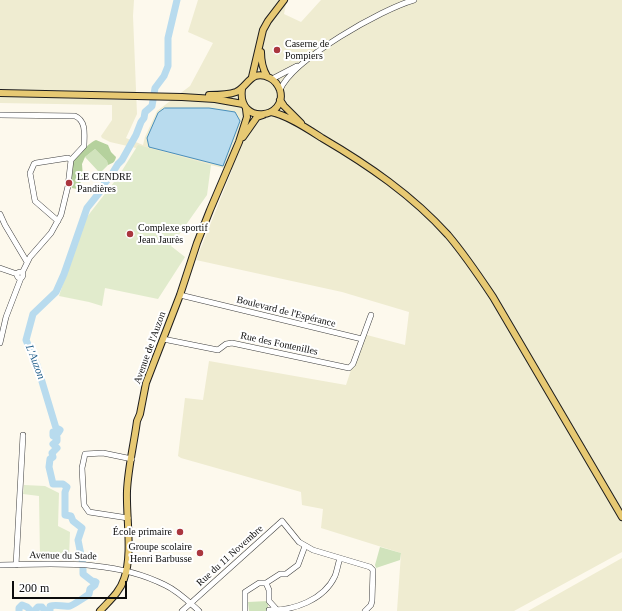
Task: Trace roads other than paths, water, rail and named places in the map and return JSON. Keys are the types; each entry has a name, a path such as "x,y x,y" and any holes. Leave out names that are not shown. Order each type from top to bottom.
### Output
{"main road":[{"path":"252,77 263,30 284,0"},
{"path":"240,142 257,117 271,112 277,107 280,100 280,90 277,84 263,71 261,64 260,41"},
{"path":"240,142 247,117 241,96 242,89 246,82 252,77 260,75 269,78"},
{"path":"182,97 227,94 242,89"},
{"path":"0,93 159,96 215,99 245,107 253,114 263,115"},
{"path":"280,100 284,106 312,132"},
{"path":"271,112 279,113 312,132 373,170 398,188 429,216 456,246 471,264 493,297 622,517"},
{"name":"Avenue de l'Auzon","path":"100,611 118,591 126,571 128,543 127,490 137,421 140,414 146,383 180,295 197,243 240,142"}],"street":[{"path":"280,90 283,83 305,62 327,46 357,26 414,0"},
{"path":"269,78 305,62"},
{"path":"0,115 75,116 80,119 83,124 84,146 71,160 64,204 58,221 51,233 30,257 20,275 6,317 0,343"},
{"path":"58,221 35,201 30,170 36,163 68,158 71,160"},
{"path":"0,214 27,262"},
{"path":"0,268 20,275"},
{"name":"Boulevard de l'Espérance","path":"180,295 362,340"},
{"path":"362,340 371,315"},
{"name":"Rue des Fontenilles","path":"163,339 218,350 226,344 232,343 346,368 349,368 353,364 362,340"},
{"path":"16,564 23,435"},
{"path":"128,518 89,512 85,509 82,468 85,454 103,453 132,459"},
{"name":"Rue du 11 Novembre","path":"182,611 282,521 305,546"},
{"path":"245,611 245,592 259,583 266,583 280,574 286,574 298,565 305,546 370,567 373,570 372,601 371,605 365,611"},
{"path":"269,610 278,611 307,604 327,589 335,576 340,558"},
{"name":"Avenue du Stade","path":"0,565 75,564 102,566 126,571 166,585 199,611"},
{"path":"266,583 269,590 269,601 278,611"}],"water":[{"path":"165,108 209,108 235,112 240,121 223,166 149,147 147,138 158,113"}],"waterway":[{"name":"L'Auzon","path":"48,611 50,610 50,606 70,606 77,602 89,594 90,589 96,582 92,581 83,574 83,565 78,540 82,528 73,521 71,516 65,515 65,492 67,487 63,484 53,484 49,467 50,459 53,457 52,453 57,448 53,444 57,441 57,437 53,436 53,432 58,433 60,430 56,428 37,365 26,340 33,314 56,292 64,274 87,208 122,160 136,135 144,118 145,112 152,106 155,88 164,76 168,66 168,38 177,0"},
{"name":"L'Auzon","path":"19,611 19,608 22,605 31,611"},
{"name":"L'Auzon","path":"36,611 38,607 42,607 45,611"}],"place":[{"name":"Caserne de Pompiers","path":"277,50"},
{"name":"LE CENDRE Pandières","path":"69,183"},
{"name":"Complexe sportif Jean Jaurès","path":"130,234"},
{"name":"École primaire","path":"180,532"},
{"name":"Groupe scolaire Henri Barbusse","path":"200,553"}]}
